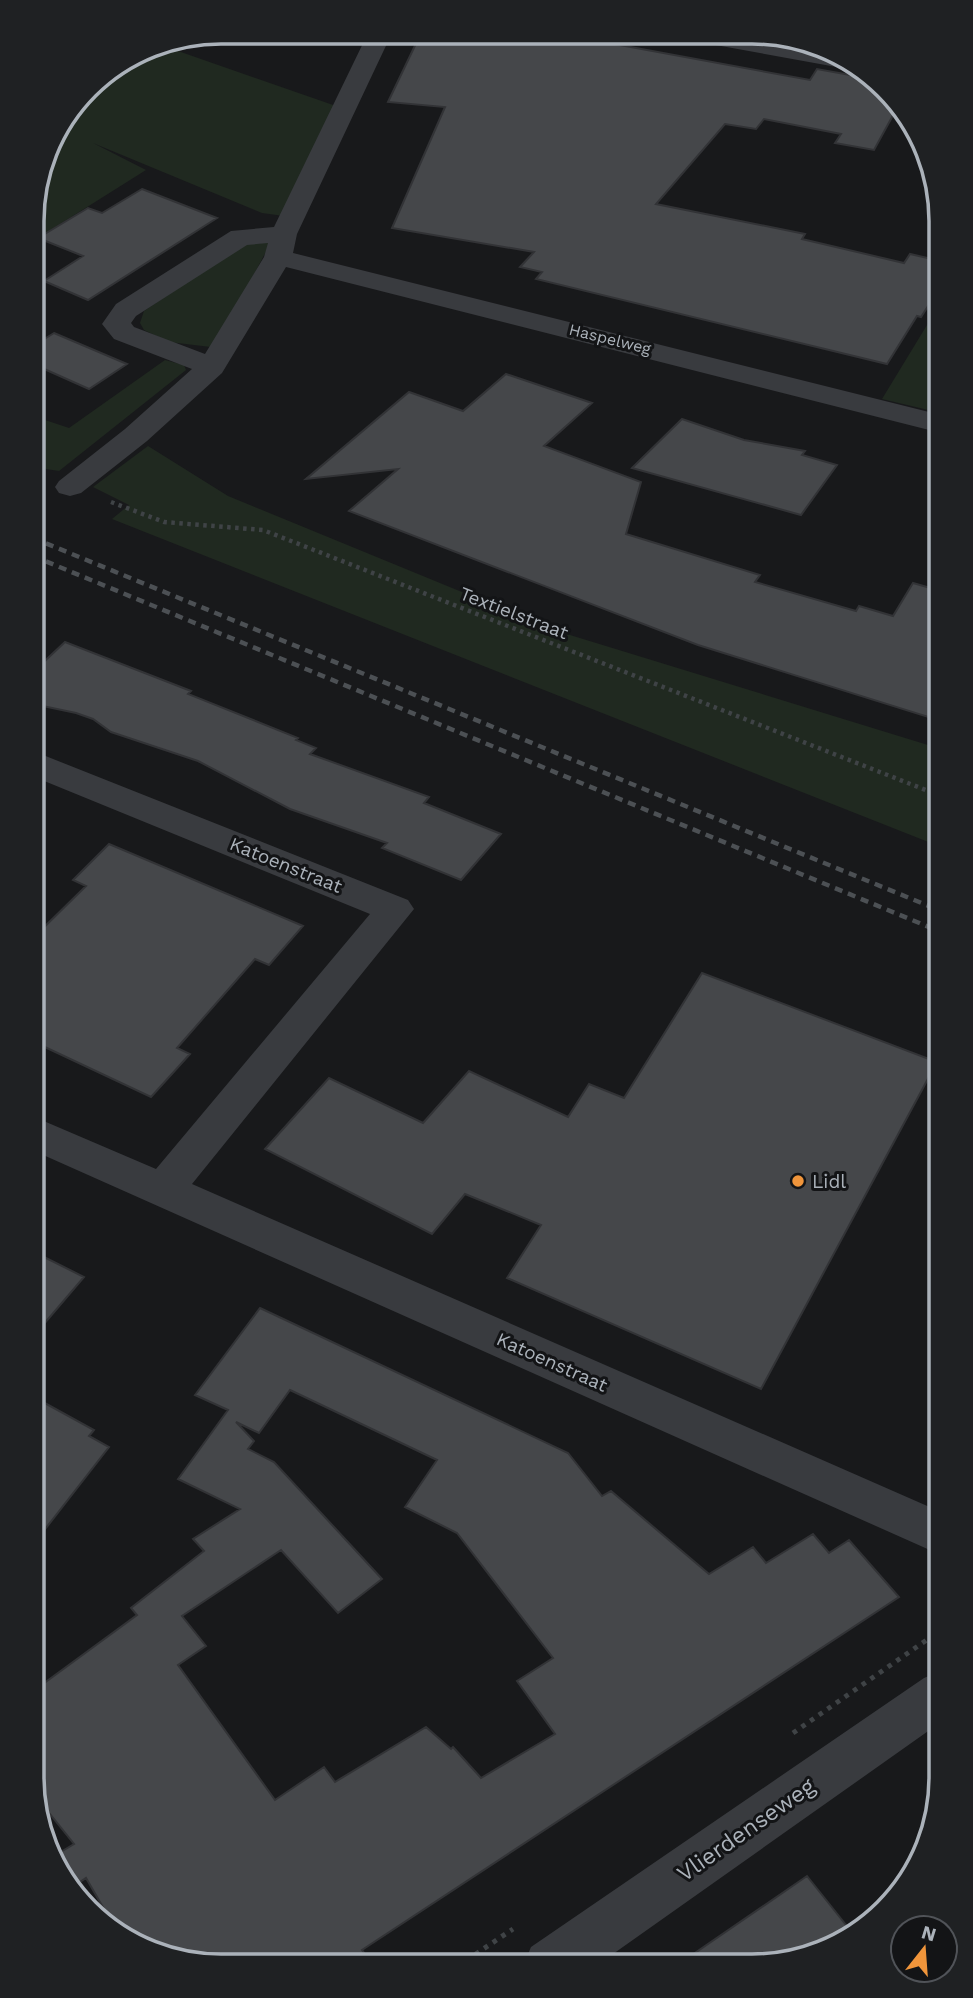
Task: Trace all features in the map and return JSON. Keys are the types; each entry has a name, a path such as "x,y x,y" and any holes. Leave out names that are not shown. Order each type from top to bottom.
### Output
{"street":[{"path":"70,487 136,435 212,367 281,245 375,44"},
{"path":"752,44 816,56"},
{"name":"Haspelweg","path":"212,367 124,333 116,324 127,310 240,237 281,245 929,420"},
{"name":"Katoenstraat","path":"44,767 396,909 163,1190"},
{"name":"Katoenstraat","path":"44,1137 929,1529"},
{"name":"Vlierdenseweg","path":"567,1954 929,1701"}],"path":[{"name":"Textielstraat","path":"70,487 164,522 263,530 929,791"}],"shaded area":[{"path":"175,50 336,106 284,216 262,213 93,143 146,170 44,234 45,198 50,175 67,132 88,104 113,80 153,57"},
{"path":"271,242 241,299 211,347 169,342 144,330 140,323 144,311 242,245"},
{"path":"929,322 929,410 882,399"},
{"path":"165,360 184,365 186,370 59,471 44,469 44,420 69,428"},
{"path":"148,446 228,496 557,631 929,745 929,842 112,519 129,505 93,487"}],"building":[{"path":"416,44 614,44 810,80 817,69 853,75 869,88 893,115 874,150 835,143 841,134 764,119 756,129 725,124 656,204 805,234 802,239 904,263 910,254 929,258 929,305 921,317 917,316 887,364 536,279 542,272 520,267 534,252 392,228 445,107 388,102"},
{"path":"142,189 217,218 88,300 44,281 83,256 44,240 44,234 88,208 102,213"},
{"path":"54,333 127,364 89,389 44,369 44,339"},
{"path":"506,374 592,403 544,446 641,482 626,534 760,575 755,582 856,611 859,606 893,616 913,583 929,588 929,717 698,645 349,511 398,469 306,479 409,392 463,411"},
{"path":"682,419 744,440 805,451 802,455 837,465 801,515 632,468"},
{"path":"65,642 191,691 188,694 298,738 296,740 316,748 310,754 429,797 424,803 501,834 461,880 382,848 387,843 290,809 198,761 111,732 93,719 44,706 44,662"},
{"path":"109,844 303,926 269,965 255,959 177,1048 190,1054 151,1097 44,1047 44,927 86,886 73,880"},
{"path":"702,973 929,1059 929,1077 761,1389 507,1278 541,1225 465,1194 432,1234 265,1149 329,1078 423,1123 469,1071 568,1117 589,1084 624,1098"},
{"path":"44,1257 84,1277 44,1324"},
{"path":"260,1308 568,1453 602,1496 611,1491 709,1574 753,1547 766,1563 813,1534 829,1553 849,1540 899,1597 362,1950 365,1954 221,1954 175,1948 132,1931 113,1918 105,1910 86,1878 79,1883 62,1855 61,1852 74,1844 47,1810 44,1789 44,1683 137,1615 131,1608 204,1551 193,1539 240,1509 178,1479 228,1410 195,1395","holes":["290,1390 437,1460 405,1507 457,1533 553,1658 517,1681 555,1734 481,1778 453,1747 451,1749 426,1727 335,1782 324,1767 275,1800 178,1665 206,1646 182,1616 281,1550 338,1613 382,1579 274,1462 248,1449 254,1441 236,1422 259,1433"]},
{"path":"44,1403 94,1430 89,1436 109,1447 44,1531"},
{"path":"807,1876 847,1926 809,1945 787,1951 764,1954 693,1954"}],"railway":[{"path":"44,543 929,906"},
{"path":"44,561 929,927"}],"place":[{"name":"Lidl","path":"798,1181"}]}
